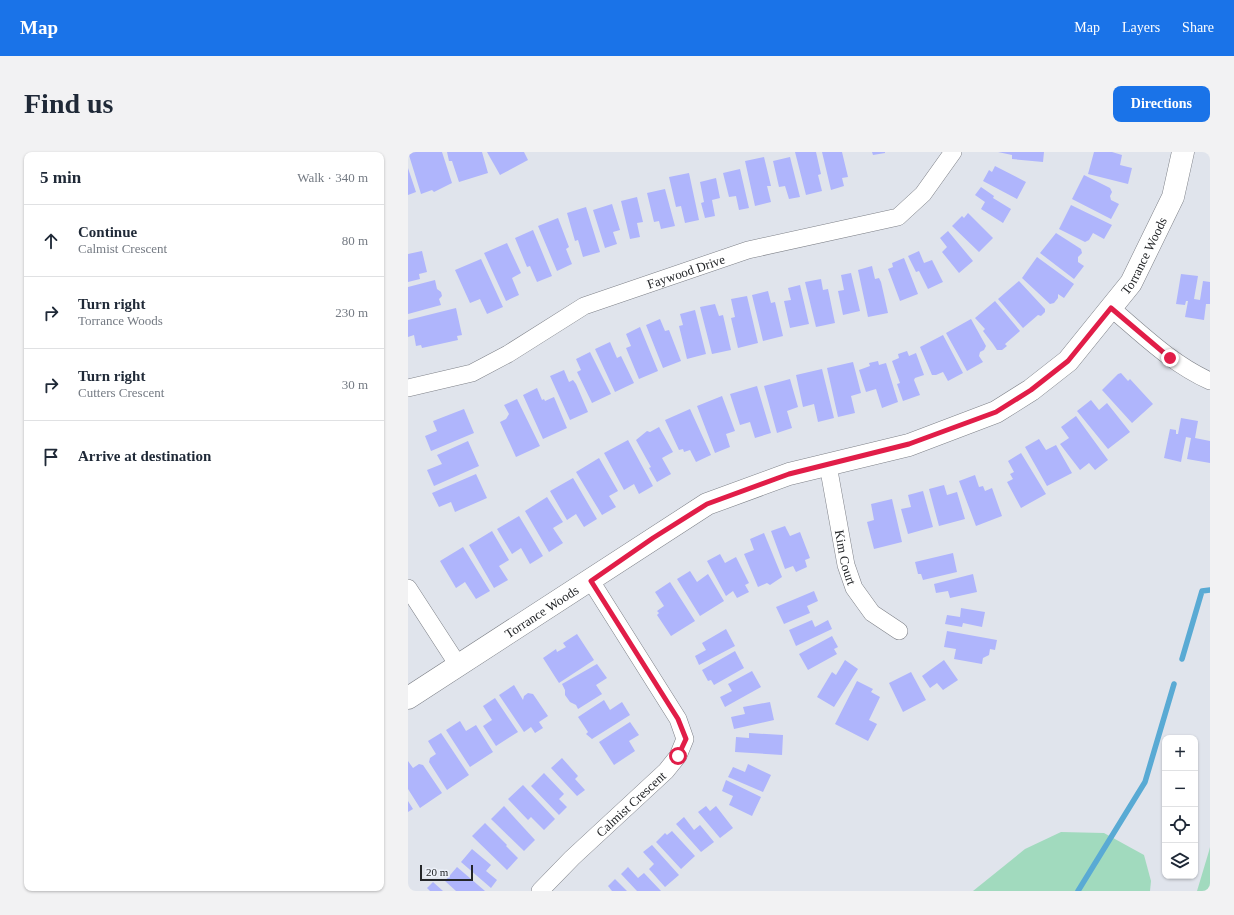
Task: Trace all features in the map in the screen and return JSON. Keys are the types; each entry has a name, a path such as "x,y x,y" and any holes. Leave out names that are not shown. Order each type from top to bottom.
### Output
{"street":[{"name":"Faywood Drive","path":"408,388 472,373 508,354 584,306 748,250 898,217 923,194 953,152"},
{"name":"Torrance Woods","path":"408,698 591,581 653,538 707,504 789,474 909,444 996,412 1031,390 1068,361 1131,283 1173,197 1183,152"},
{"path":"1111,308 1170,358 1192,373 1210,381"},
{"name":"Kim Court","path":"828,464 846,565 854,588 872,613 898,631"},
{"name":"Calmist Crescent","path":"540,891 572,858 666,771 678,756 686,739 678,719 591,581"},
{"path":"408,588 458,665"}],"green space":[{"path":"1061,832 1104,833 1144,855 1151,881 1150,891 973,891 1025,849"},
{"path":"1210,847 1210,891 1197,891 1209,851"}],"building":[{"path":"408,152 442,152 452,183 434,192 432,190 421,194"},
{"path":"447,152 482,152 488,173 459,182 452,161 449,161"},
{"path":"487,152 524,152 528,160 500,175"},
{"path":"795,152 816,152 821,174 818,175 822,191 806,195"},
{"path":"822,152 842,152 848,177 842,178 844,186 831,190"},
{"path":"872,152 885,152 885,153 873,155"},
{"path":"998,152 1044,152 1043,162 1012,159 1012,155"},
{"path":"1094,152 1112,152 1122,155 1120,165 1132,168 1128,184 1088,174"},
{"path":"764,157 771,186 767,186 771,202 755,206 745,161"},
{"path":"790,157 800,197 789,199 785,186 779,187 773,161"},
{"path":"995,166 1026,182 1017,199 983,181 989,170 992,172"},
{"path":"408,168 416,192 408,195"},
{"path":"740,169 749,208 739,210 736,196 729,197 723,173"},
{"path":"689,173 699,220 685,223 681,206 676,207 669,177"},
{"path":"1084,175 1110,188 1112,192 1110,196 1111,200 1119,204 1111,219 1072,199"},
{"path":"716,178 720,198 712,200 715,216 705,218 701,203 704,202 700,182"},
{"path":"981,187 994,196 993,198 1011,209 1003,223 981,209 985,202 975,195"},
{"path":"665,189 675,226 661,229 659,221 654,222 647,193"},
{"path":"637,197 643,222 637,223 640,237 630,239 621,201"},
{"path":"612,204 620,230 613,232 617,244 605,248 593,210"},
{"path":"1071,205 1112,225 1104,239 1093,233 1089,240 1085,242 1059,229"},
{"path":"586,207 600,252 583,257 578,240 575,241 567,213"},
{"path":"968,213 993,238 979,252 952,226 962,216 964,218"},
{"path":"558,218 569,247 566,249 572,264 557,271 538,226"},
{"path":"533,230 552,276 537,282 530,266 527,267 515,238"},
{"path":"948,231 973,261 959,273 942,252 947,247 940,238"},
{"path":"1056,233 1081,249 1082,253 1078,257 1078,262 1084,266 1074,279 1040,253"},
{"path":"507,243 521,273 512,278 519,295 506,301 484,253"},
{"path":"422,251 427,272 419,274 420,279 408,282 408,254"},
{"path":"919,251 924,263 932,260 943,282 928,289 919,271 916,272 908,256"},
{"path":"1037,257 1074,284 1064,298 1058,294 1058,298 1054,303 1050,304 1022,278"},
{"path":"904,258 918,294 900,301 888,269 893,267 892,263"},
{"path":"481,259 503,307 487,314 480,299 470,303 455,270"},
{"path":"872,266 875,279 879,278 881,282 888,313 868,317 858,270"},
{"path":"851,273 860,311 843,315 838,291 844,290 841,275"},
{"path":"1181,274 1198,276 1194,299 1200,300 1203,281 1210,282 1210,304 1206,304 1204,320 1185,317 1188,301 1186,301 1185,305 1176,304"},
{"path":"821,279 823,290 828,289 835,323 816,327 805,282"},
{"path":"435,280 437,289 441,292 442,296 439,299 441,305 408,314 408,287"},
{"path":"1019,281 1045,309 1045,312 1041,316 1038,315 1023,328 998,299"},
{"path":"800,285 809,324 790,328 784,301 791,300 788,288"},
{"path":"768,291 771,303 775,302 783,336 763,341 752,295"},
{"path":"747,296 758,343 738,348 731,318 735,317 731,299"},
{"path":"995,301 1020,331 1005,344 1007,346 1002,350 997,350 983,331 985,329 975,318"},
{"path":"715,304 719,316 723,315 731,350 712,354 700,307"},
{"path":"456,308 462,335 457,336 458,340 422,348 421,345 416,346 414,335 408,337 408,320"},
{"path":"695,310 706,354 687,359 679,326 683,325 680,314"},
{"path":"660,319 665,331 669,330 681,361 663,368 646,325"},
{"path":"971,319 986,346 984,350 980,352 979,356 983,362 967,371 946,333"},
{"path":"640,327 658,371 639,379 626,348 631,346 626,334"},
{"path":"943,335 963,373 948,381 943,372 932,375 920,347"},
{"path":"610,342 617,358 621,356 634,383 615,392 595,349"},
{"path":"907,351 909,356 916,353 924,375 915,378 914,380 920,395 903,401 897,384 900,383 892,361 899,358 898,354"},
{"path":"590,352 611,394 592,403 577,372 581,370 576,359"},
{"path":"878,361 879,365 886,363 898,402 882,408 876,389 866,392 859,370 870,366 869,363"},
{"path":"853,362 861,393 851,396 855,413 838,417 827,368"},
{"path":"822,369 834,418 818,422 814,404 803,407 796,375"},
{"path":"564,370 569,382 573,380 576,384 588,412 570,420 550,376"},
{"path":"1121,373 1128,381 1130,379 1153,404 1132,423 1102,390 1118,374"},
{"path":"790,379 798,407 787,411 792,428 777,433 764,386"},
{"path":"757,386 771,433 755,438 750,422 740,425 730,394"},
{"path":"537,388 542,400 544,399 545,401 554,397 567,428 543,439 523,395"},
{"path":"722,396 735,431 726,434 730,447 715,453 697,406"},
{"path":"517,399 540,446 516,457 500,422 506,419 509,414 504,405"},
{"path":"1091,400 1099,410 1107,403 1130,432 1108,449 1077,411"},
{"path":"464,409 474,433 431,451 425,436 437,431 433,421"},
{"path":"690,409 711,455 696,462 690,450 684,452 683,449 679,450 665,420"},
{"path":"1076,416 1108,460 1095,470 1089,463 1080,470 1060,444 1069,438 1061,427"},
{"path":"1181,418 1198,421 1195,438 1210,441 1210,463 1187,459 1191,438 1186,437 1181,462 1164,458 1170,429 1176,430 1176,434 1178,434"},
{"path":"659,427 673,452 662,458 671,474 657,482 649,468 651,467 636,440 647,431 650,432"},
{"path":"1039,439 1046,450 1056,445 1072,473 1047,486 1025,447"},
{"path":"628,440 653,486 639,494 634,484 624,490 604,453"},
{"path":"468,441 479,466 434,486 427,470 442,464 437,455"},
{"path":"1021,453 1046,494 1021,508 1007,482 1013,479 1010,474 1014,472 1008,461"},
{"path":"599,458 618,491 609,496 616,507 602,515 576,472"},
{"path":"476,474 487,498 455,512 451,502 439,507 432,493"},
{"path":"975,475 979,487 983,486 985,491 992,488 1002,516 976,526 959,481"},
{"path":"573,478 597,519 584,527 576,514 567,520 550,491"},
{"path":"944,485 947,495 957,492 965,519 939,526 929,489"},
{"path":"923,491 933,527 908,534 901,509 911,507 908,495"},
{"path":"547,497 563,522 553,528 563,543 549,552 525,511"},
{"path":"892,499 902,542 874,549 867,522 874,520 871,504"},
{"path":"519,516 543,556 530,564 521,548 512,554 497,529"},
{"path":"785,526 790,536 800,532 810,558 805,560 807,567 796,572 793,566 785,569 771,531"},
{"path":"492,531 509,560 499,566 508,580 494,588 469,545"},
{"path":"764,533 782,577 770,585 767,583 758,587 744,554 754,550 750,539"},
{"path":"463,547 490,591 476,599 465,582 456,588 440,561"},
{"path":"953,553 957,572 923,580 921,574 918,574 915,562"},
{"path":"720,554 725,563 736,557 749,583 745,585 749,592 737,598 733,591 726,596 707,561"},
{"path":"690,571 697,582 708,574 724,601 700,616 677,579"},
{"path":"973,574 977,592 950,598 948,591 936,593 934,584"},
{"path":"670,582 695,621 671,636 657,615 659,613 657,611 664,606 655,592"},
{"path":"814,591 818,601 807,606 810,613 784,624 776,607"},
{"path":"961,608 985,612 982,627 963,623 962,627 945,624 947,615 960,617"},
{"path":"812,620 815,627 828,620 832,629 796,646 789,630"},
{"path":"726,629 735,646 699,665 695,656 706,650 702,643"},
{"path":"947,631 997,640 995,650 990,649 989,655 983,658 982,664 954,659 956,649 944,647"},
{"path":"577,634 594,660 559,683 543,658 556,649 557,652 566,647 563,643"},
{"path":"832,636 838,647 834,649 837,654 808,670 799,654"},
{"path":"735,651 744,668 714,685 711,680 708,681 702,670"},
{"path":"845,660 858,669 834,707 817,697 832,672 836,675"},
{"path":"944,660 958,680 943,690 937,683 930,688 922,676"},
{"path":"597,664 607,678 596,685 602,694 578,709 576,705 570,702 565,695 565,690 562,684"},
{"path":"752,671 761,687 725,707 720,697 732,691 728,684"},
{"path":"911,672 926,700 903,712 889,683"},
{"path":"857,681 873,689 871,692 880,697 869,720 877,724 868,741 835,724"},
{"path":"514,685 523,700 524,696 528,693 533,694 548,716 539,722 543,728 535,733 531,727 524,732 499,695"},
{"path":"495,698 518,732 496,746 483,726 492,720 483,706"},
{"path":"604,700 610,710 622,702 630,715 592,739 586,734 588,732 578,717"},
{"path":"770,702 774,720 734,729 731,717 745,714 743,707"},
{"path":"460,721 466,731 476,725 493,752 470,767 446,730"},
{"path":"630,722 639,735 629,741 635,751 614,765 599,742"},
{"path":"441,733 469,775 447,790 429,762 430,758 436,754 428,741"},
{"path":"749,733 783,735 782,755 735,752 736,737 749,738"},
{"path":"562,758 578,776 575,779 585,790 577,796 551,768"},
{"path":"408,761 413,768 419,764 423,765 442,793 420,808 408,789"},
{"path":"748,764 771,775 763,792 728,777 733,767 745,772"},
{"path":"544,773 564,794 559,799 567,807 559,815 531,786"},
{"path":"726,780 761,797 752,816 729,805 733,796 722,791"},
{"path":"523,785 555,819 544,830 531,817 528,820 508,799"},
{"path":"408,801 413,809 408,812"},
{"path":"504,806 535,840 524,851 491,819"},
{"path":"706,806 710,811 716,806 733,828 720,838 698,812"},
{"path":"684,817 694,830 700,825 714,842 701,852 676,824"},
{"path":"485,823 518,858 507,870 472,836"},
{"path":"672,831 695,856 681,869 656,842 665,833 667,835"},
{"path":"652,845 679,875 665,887 649,869 654,864 643,852"},
{"path":"472,849 491,865 486,871 497,880 491,888 461,862"},
{"path":"457,867 485,891 456,891 445,881"},
{"path":"628,867 638,878 644,873 661,891 637,891 621,874"},
{"path":"615,879 627,891 612,891 608,886"},
{"path":"433,882 443,891 430,891 427,888"}],"waterway":[{"path":"1182,659 1202,591 1210,590"},
{"path":"1078,891 1145,782 1174,684"}],"route":[{"path":"678,756 686,739 678,719 591,581 653,538 707,504 789,474 909,444 996,412 1031,390 1068,361 1111,308 1170,358"}]}
